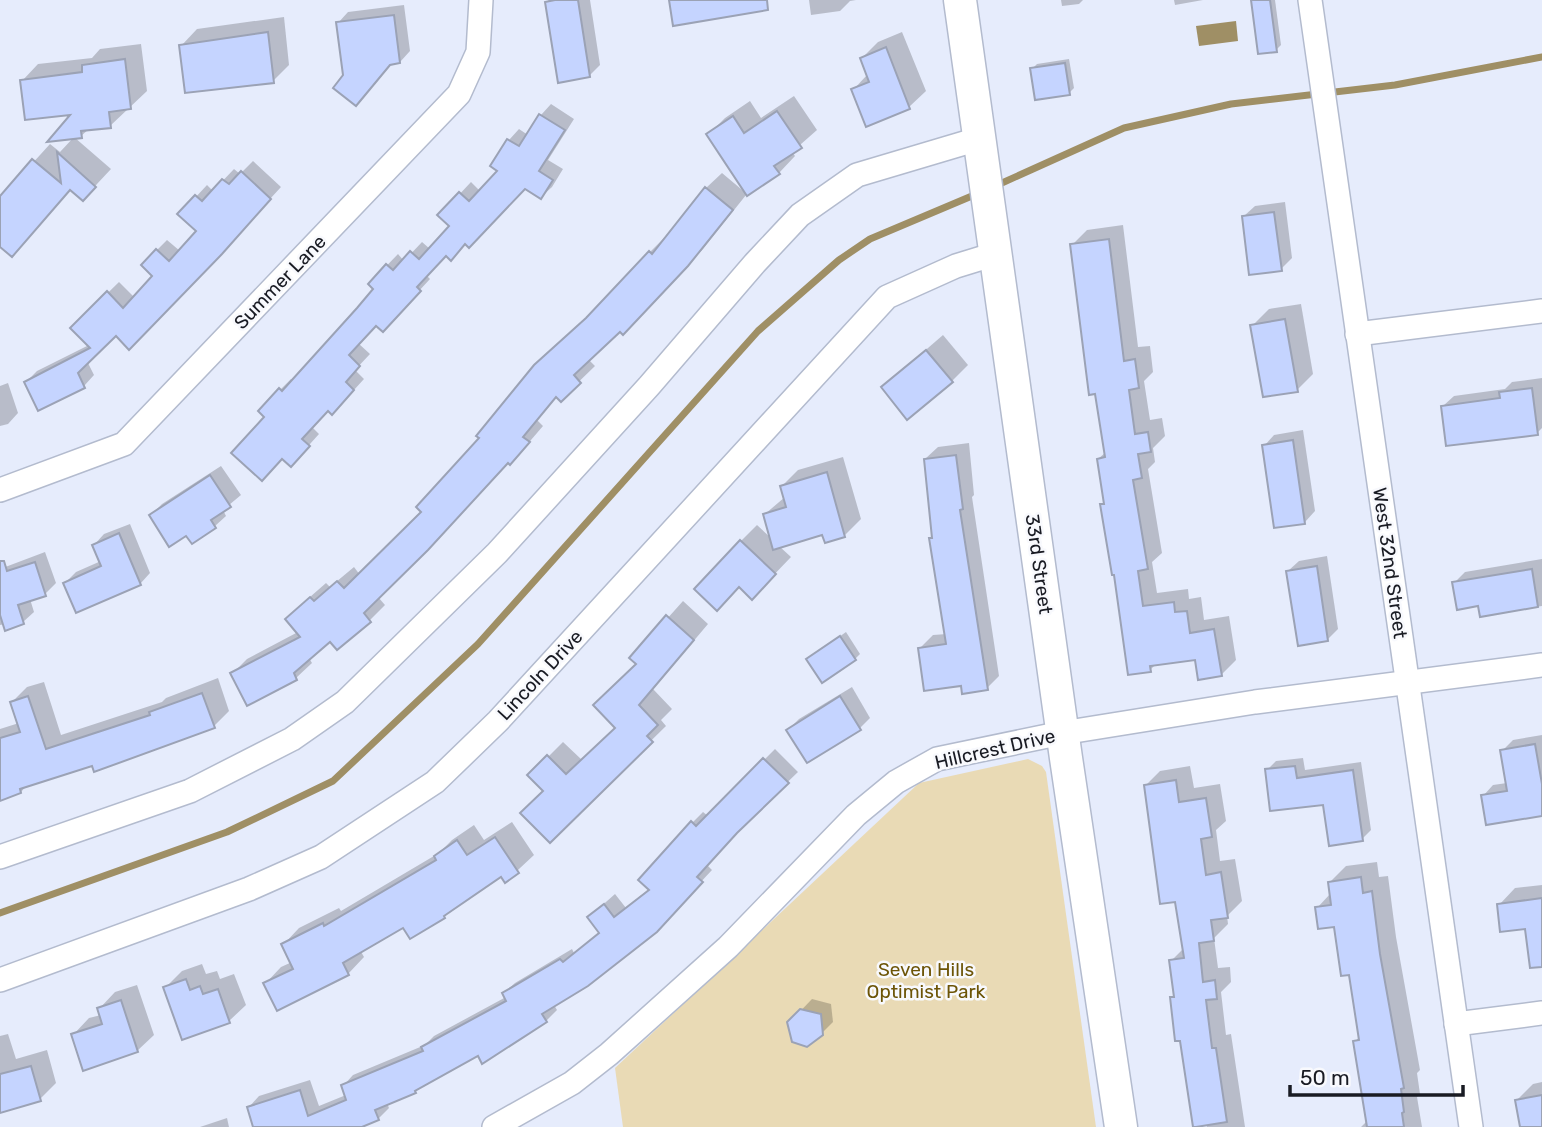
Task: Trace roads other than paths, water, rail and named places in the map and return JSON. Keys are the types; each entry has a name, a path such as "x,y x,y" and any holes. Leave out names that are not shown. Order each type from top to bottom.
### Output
{"street":[{"name":"Summer Lane","path":"0,490 124,444 131,437 459,94 478,52 481,0"},
{"name":"33rd Street","path":"960,0 1062,733 1121,1127"},
{"name":"West 32nd Street","path":"1310,0 1471,1127"},
{"path":"0,857 190,791 292,739 345,702 497,553 800,215 857,175 980,150"},
{"name":"Lincoln Drive","path":"0,980 249,889 321,857 435,782 498,721 887,297 956,266 995,254"},
{"path":"1357,334 1542,311"},
{"name":"Hillcrest Drive","path":"494,1127 572,1083 609,1054 724,951 856,815 896,782 937,759 1062,733 1255,702 1542,665"},
{"path":"1456,1024 1542,1013"}],"waterway":[{"path":"993,187 1124,128 1231,104 1395,85 1542,57"},
{"path":"0,913 227,832 333,781 478,644 758,331 839,260 870,239 979,193"}],"park label":[{"name":"Seven Hills Optimist Park","path":"926,980"}]}
